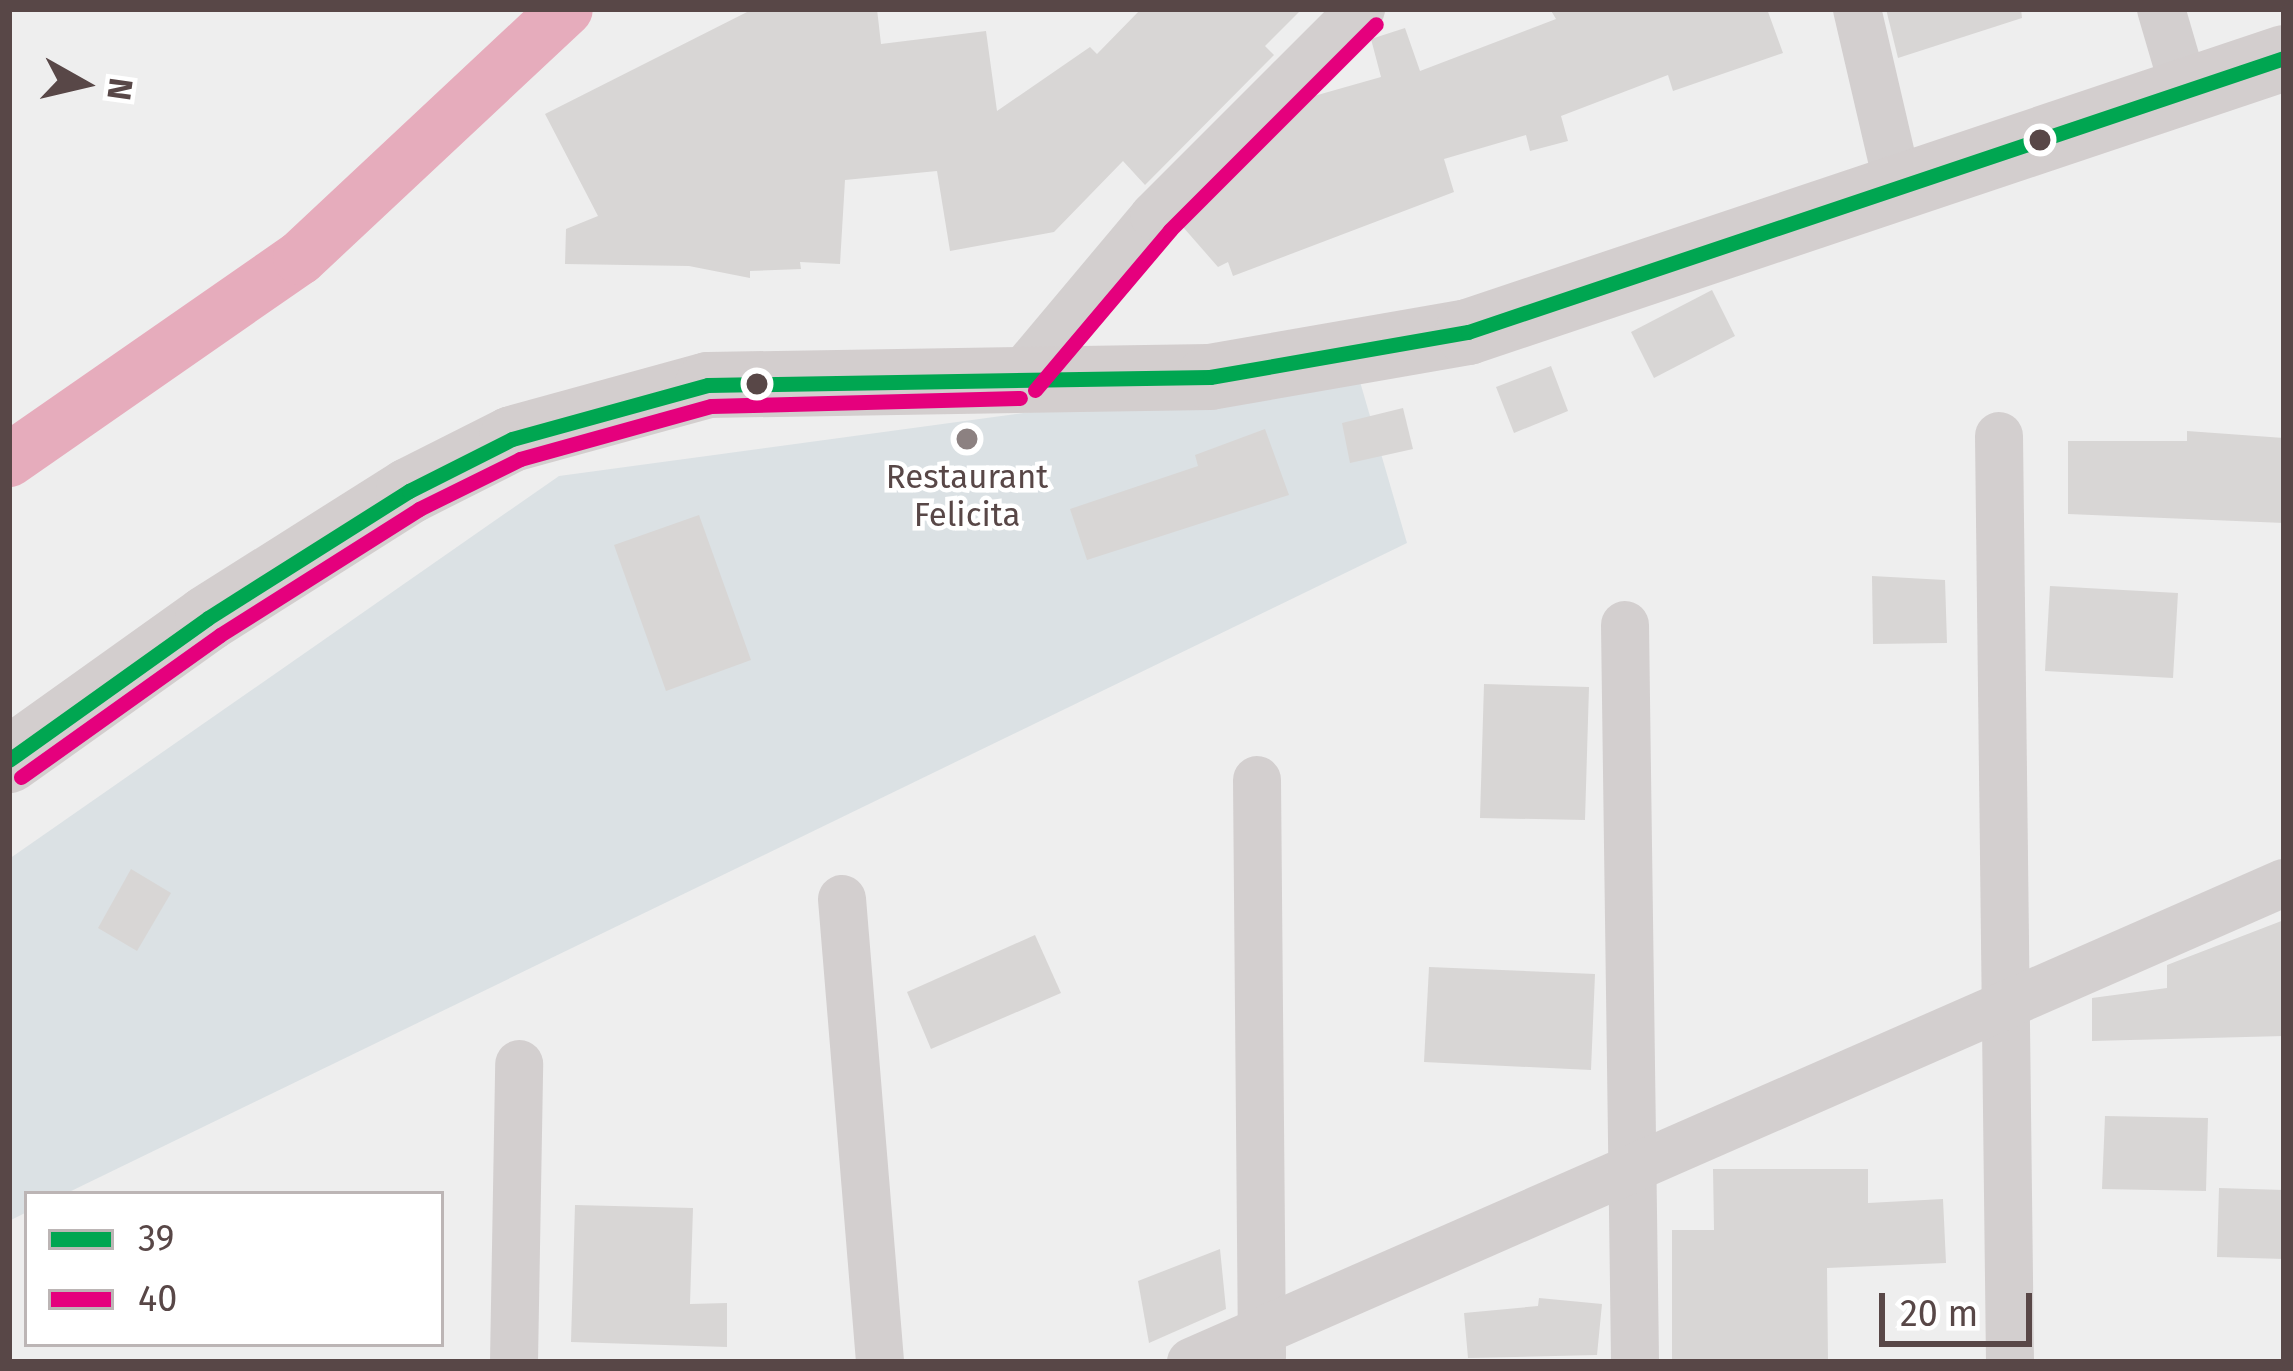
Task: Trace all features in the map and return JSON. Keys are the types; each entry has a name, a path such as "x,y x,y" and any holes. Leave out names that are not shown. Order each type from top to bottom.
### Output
{"main road":[{"path":"9,760 228,605 410,490 512,439 708,385 1210,376 1468,332 2284,58"}],"street":[{"path":"1018,377 1154,216 1361,9"},
{"path":"1857,9 1899,190"},
{"path":"2161,9 2185,91"},
{"path":"1999,436 2010,1362"},
{"path":"1625,626 1634,1362"},
{"path":"1257,780 1262,1346"},
{"path":"1191,1362 1262,1346 1632,1168 2284,883"},
{"path":"842,899 880,1362"},
{"path":"514,1362 519,1064"}],"shaded area":[{"path":"1356,368 1407,543 71,1191 24,1191 24,1214 9,1221 9,859 559,476"}],"building":[{"path":"753,9 877,9 881,44 986,31 997,111 1090,47 1097,54 1141,9 1302,9 1265,46 1274,55 1145,185 1123,161 1054,232 950,251 937,171 845,180 840,264 800,262 801,269 750,271 750,278 689,266 565,264 566,229 598,216 545,114"},
{"path":"1550,9 1767,9 1783,53 1673,91 1668,75 1561,116 1568,141 1530,151 1526,135 1444,159 1454,192 1233,276 1228,262 1218,267 1183,227 1314,96 1381,77 1371,39 1405,28 1420,71 1556,19"},
{"path":"1886,9 2021,9 2022,18 1898,58"},
{"path":"1712,290 1735,336 1654,378 1631,332"},
{"path":"1551,366 1568,411 1514,433 1496,387"},
{"path":"1403,408 1413,449 1350,463 1342,423"},
{"path":"1265,429 1289,495 1087,560 1070,509 1198,466 1195,455"},
{"path":"2187,431 2284,438 2284,523 2068,514 2068,441 2187,441"},
{"path":"699,515 751,660 666,691 614,545"},
{"path":"1872,576 1945,580 1947,643 1873,644"},
{"path":"2050,586 2178,593 2173,678 2045,671"},
{"path":"1484,684 1589,687 1585,820 1480,818"},
{"path":"131,869 171,893 137,951 98,928"},
{"path":"2284,920 2284,1036 2092,1041 2092,998 2167,988 2167,965"},
{"path":"1035,935 1061,993 931,1049 907,992"},
{"path":"1429,967 1595,974 1591,1070 1424,1062"},
{"path":"2105,1116 2208,1118 2206,1191 2102,1189"},
{"path":"1713,1169 1868,1169 1868,1203 1943,1199 1946,1263 1827,1268 1828,1359 1672,1361 1672,1230 1714,1230"},
{"path":"2219,1188 2284,1190 2284,1259 2217,1257"},
{"path":"575,1205 693,1208 690,1304 727,1303 727,1347 571,1342"},
{"path":"1220,1249 1226,1309 1149,1343 1138,1281"},
{"path":"1539,1298 1602,1304 1597,1355 1468,1358 1464,1313 1538,1306"}],"waterway":[{"path":"9,460 300,258 566,9"}],"transit line":[{"name":"40","path":"1035,390 1170,230 1376,24"},
{"name":"39","path":"9,760 208,618 409,491 512,439 708,385 1210,377 1468,332 2284,58"},
{"name":"40","path":"21,777 220,635 419,509 520,459 711,406 1020,398"}],"place":[{"name":"Restaurant Felicita","path":"967,439"}]}
